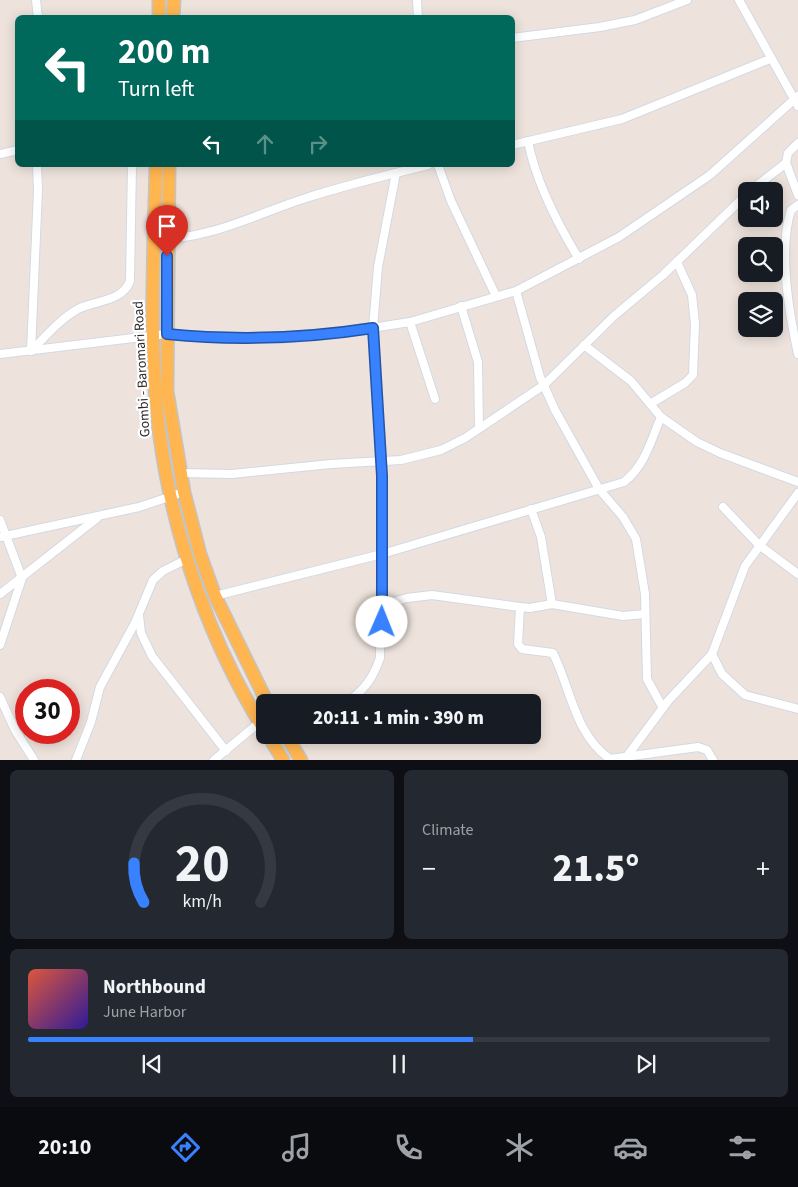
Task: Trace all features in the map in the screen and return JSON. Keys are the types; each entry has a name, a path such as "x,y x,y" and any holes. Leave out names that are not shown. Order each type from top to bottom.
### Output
{"main road":[{"path":"159,0 159,15"},
{"path":"173,15 174,0"},
{"name":"Gombi - Baromari Road","path":"156,167 161,239 161,336 156,404 170,497 187,559 201,600 228,661 256,715"},
{"name":"Gombi - Baromari Road","path":"161,239 168,167"},
{"name":"Gombi - Baromari Road","path":"161,336 167,391 180,474 200,554 216,596 262,694"},
{"path":"273,744 283,760"},
{"path":"291,744 301,760"}],"street":[{"path":"36,0 38,15"},
{"path":"416,0 418,15"},
{"path":"515,38 609,26 635,20 671,2 687,0"},
{"path":"0,354 161,336 279,339 373,328 410,322 516,291 619,237 710,175 796,100 770,58 739,0"},
{"path":"515,144 622,120 770,58"},
{"path":"528,141 532,161 554,214 579,259"},
{"path":"798,143 788,153 786,163 798,195"},
{"path":"0,154 15,151"},
{"path":"762,182 786,163"},
{"path":"31,351 38,190 37,167"},
{"path":"31,351 76,310 113,298 126,290 130,281 132,167"},
{"path":"161,239 196,236 230,226 305,198 419,167"},
{"path":"439,167 451,201 496,296"},
{"path":"358,694 366,688 374,676 380,658 382,484 373,328 378,267 396,172"},
{"path":"180,474 232,474 417,457 441,450 465,438 544,385 614,316 677,262 738,203"},
{"path":"798,205 791,210 785,244 789,300 798,354"},
{"path":"650,404 685,383 693,375 695,324 692,295 677,262"},
{"path":"516,291 544,385 598,488 623,517 636,539 645,594 647,680 663,708"},
{"path":"789,300 798,298"},
{"path":"461,306 478,362 479,427"},
{"path":"410,322 436,399"},
{"path":"584,345 631,381 661,417 697,442 720,454 798,482"},
{"path":"216,596 382,554 530,508 624,482 634,474 642,463 661,417"},
{"path":"3,536 139,507 184,492"},
{"path":"625,759 663,708 712,654 744,566 798,493"},
{"path":"723,507 759,545 798,574"},
{"path":"530,508 541,536 552,604"},
{"path":"0,594 22,578 60,545 100,516"},
{"path":"0,520 3,536 22,578 0,645"},
{"path":"76,760 91,722 100,687 139,614 154,580 163,572 187,559"},
{"path":"382,605 407,598 432,595 520,607 552,604 624,616 645,614"},
{"path":"520,607 518,644 522,649 553,653 568,695 599,752 610,759 625,759 698,747 707,750 713,760"},
{"path":"139,614 141,633 152,656 226,751"},
{"path":"712,654 722,674 744,695 798,710"},
{"path":"0,697 15,730 34,760"},
{"path":"214,760 256,731"}],"route":[{"path":"167,256 167,334 221,339 279,339 327,336 373,328 382,476 382,622"}]}
